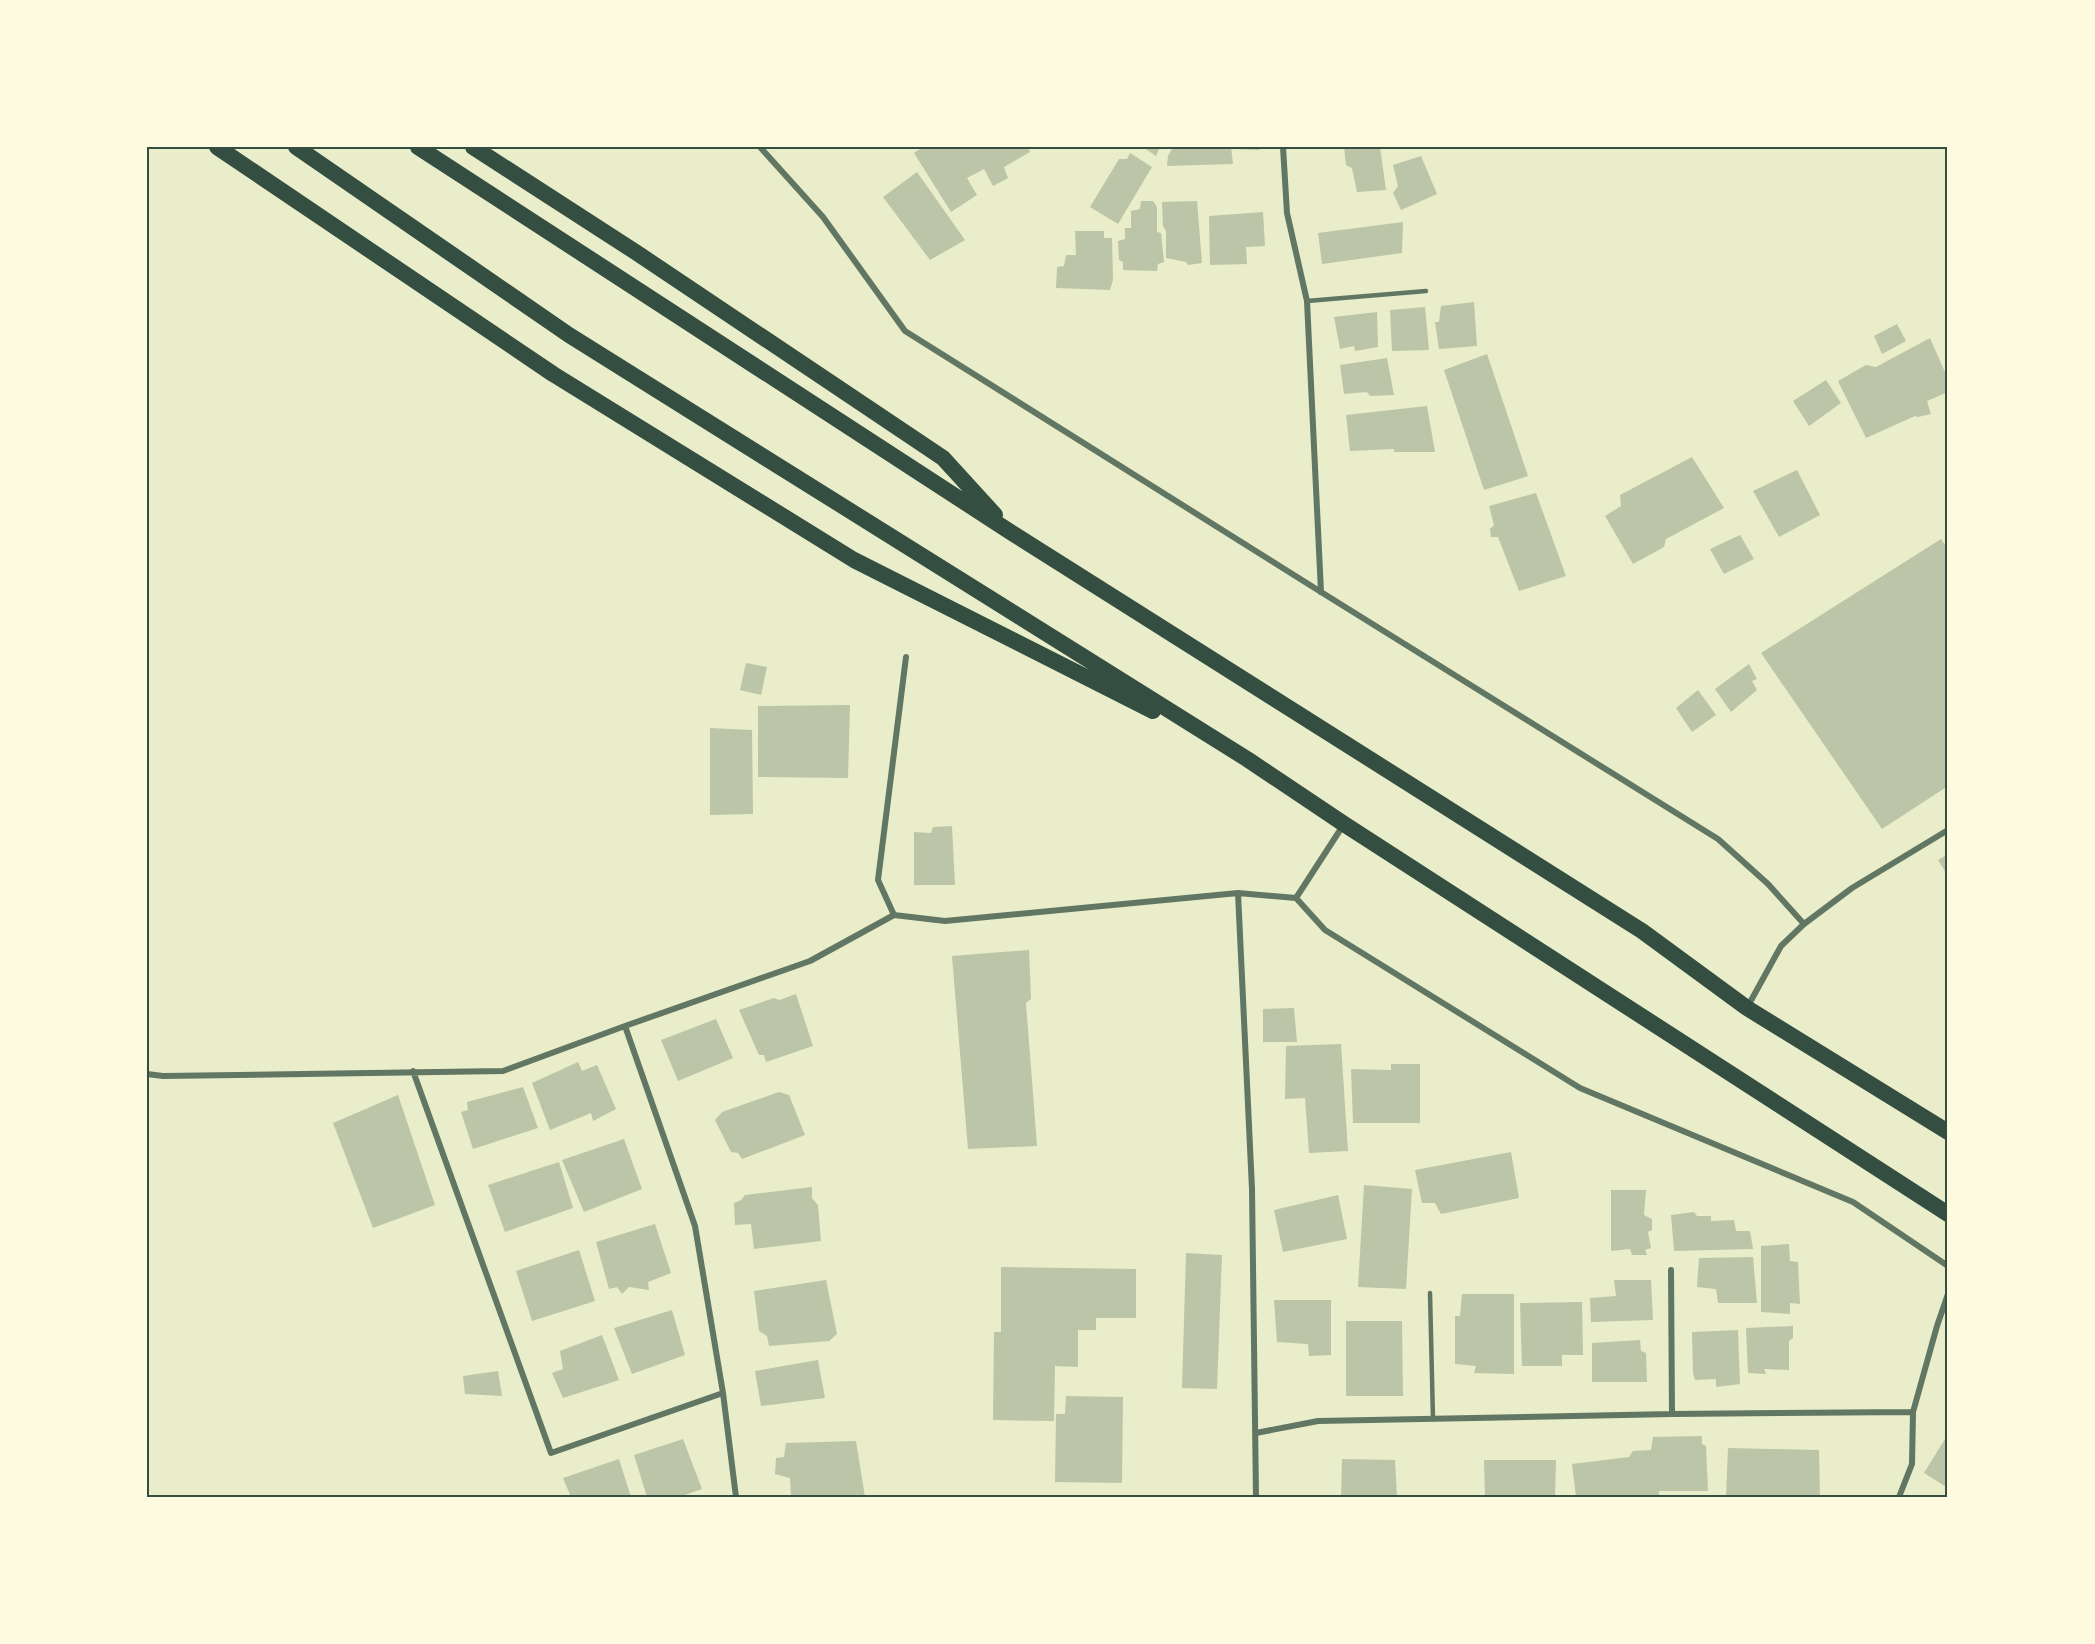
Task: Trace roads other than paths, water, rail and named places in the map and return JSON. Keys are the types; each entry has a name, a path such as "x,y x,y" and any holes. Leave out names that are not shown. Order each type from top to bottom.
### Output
{"highway":[{"path":"217,147 553,374 854,560 1247,759"},
{"path":"296,147 569,335 1247,759 1948,1215"},
{"path":"418,147 1012,533 1642,931 1747,1008 1948,1132"},
{"path":"473,147 943,458 1012,533"}],"street":[{"path":"760,147 823,217 905,331 1718,839 1768,884 1804,924"},
{"path":"1283,147 1287,213 1307,301 1321,592"},
{"path":"894,915 878,880 906,657"},
{"path":"1296,898 1344,824"},
{"path":"1747,1008 1781,946 1804,924 1852,888 1948,830"},
{"path":"1238,893 1252,1190 1256,1497"},
{"path":"147,1074 163,1076 503,1071 810,961 894,915 945,921 1238,893 1296,898 1325,930 1580,1088 1853,1202 1948,1266"},
{"path":"625,1026 696,1226 723,1393 736,1497"},
{"path":"413,1071 551,1453 723,1393"},
{"path":"1671,1270 1672,1414"},
{"path":"1899,1497 1912,1464 1913,1412 1948,1294"},
{"path":"1256,1433 1318,1421 1913,1412"}],"lane":[{"path":"1307,301 1426,291"},
{"path":"1430,1293 1433,1419"}]}
